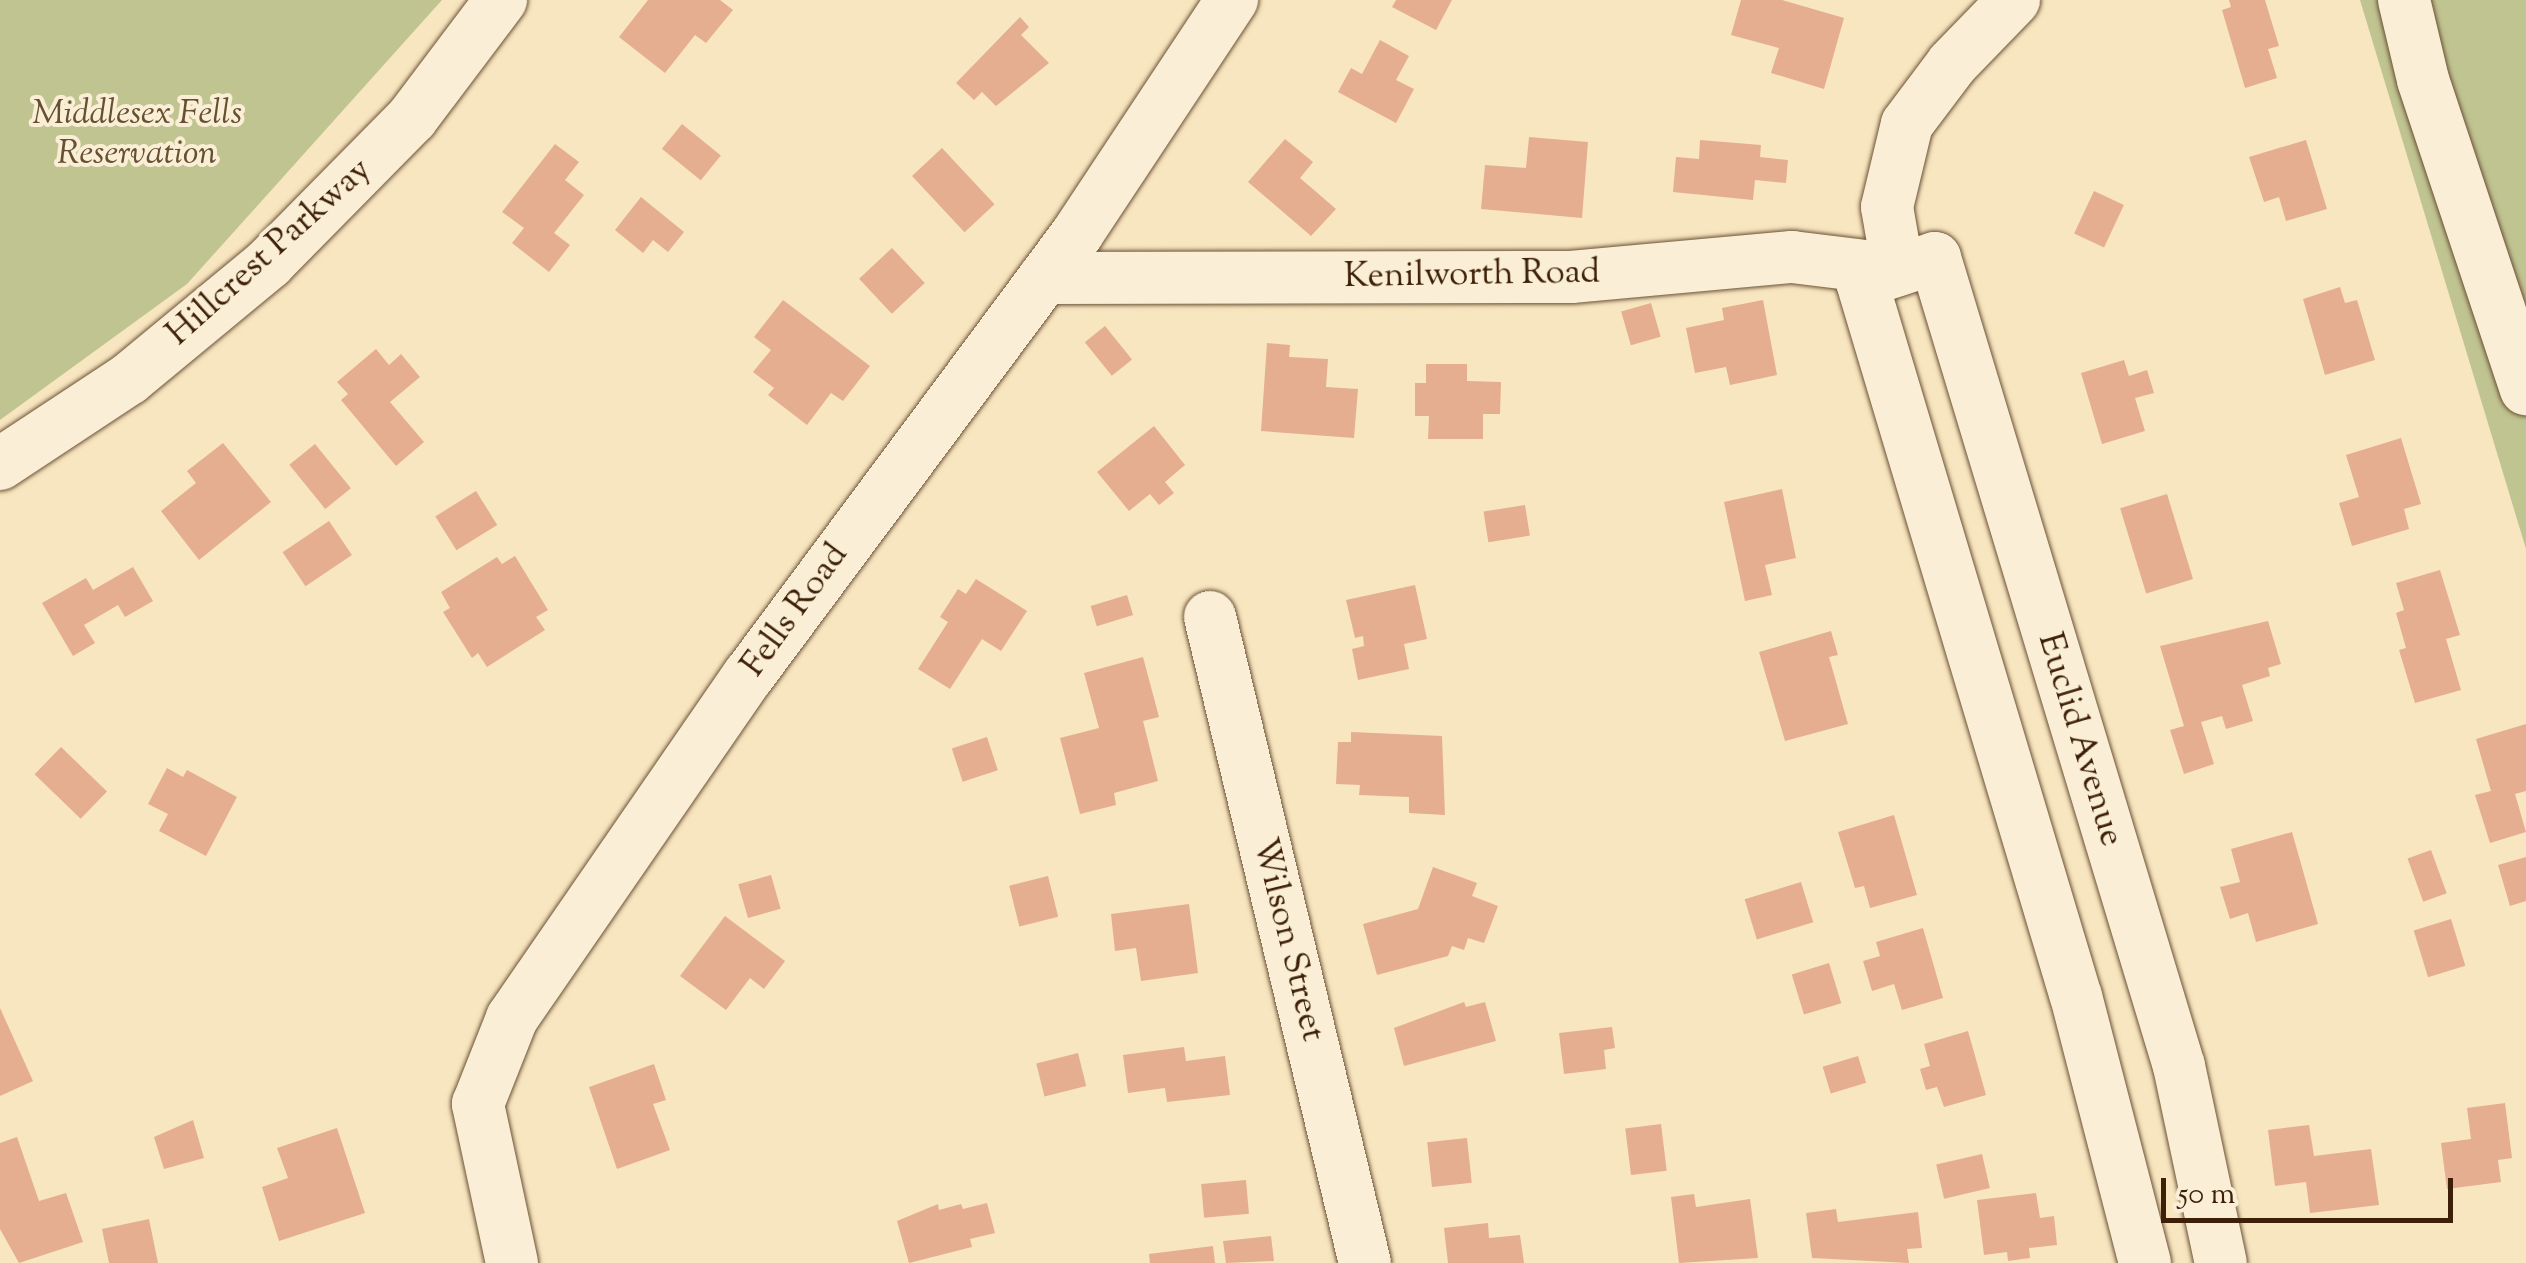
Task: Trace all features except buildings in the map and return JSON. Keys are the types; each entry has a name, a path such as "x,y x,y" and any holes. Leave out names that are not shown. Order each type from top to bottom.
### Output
{"street":[{"name":"Hillcrest Parkway","path":"0,464 129,379 269,263 412,118 501,0"},
{"name":"Fells Road","path":"512,1263 478,1104 512,1018 748,675 1044,278 1232,0"},
{"path":"2014,0 1952,64 1908,124 1887,206 1898,270 1862,282 2076,996 2145,1263"},
{"path":"2404,0 2423,80 2526,389"},
{"name":"Kenilworth Road","path":"1044,278 1571,277 1792,256 1898,270"},
{"name":"Euclid Avenue","path":"1898,270 1935,258 2180,1066 2221,1263"},
{"name":"Wilson Street","path":"1210,617 1365,1263"}],"green space":[{"name":"Middlesex Fells Reservation","path":"0,0 442,0 187,284 0,420"},
{"path":"2360,0 2526,0 2526,549"}]}
